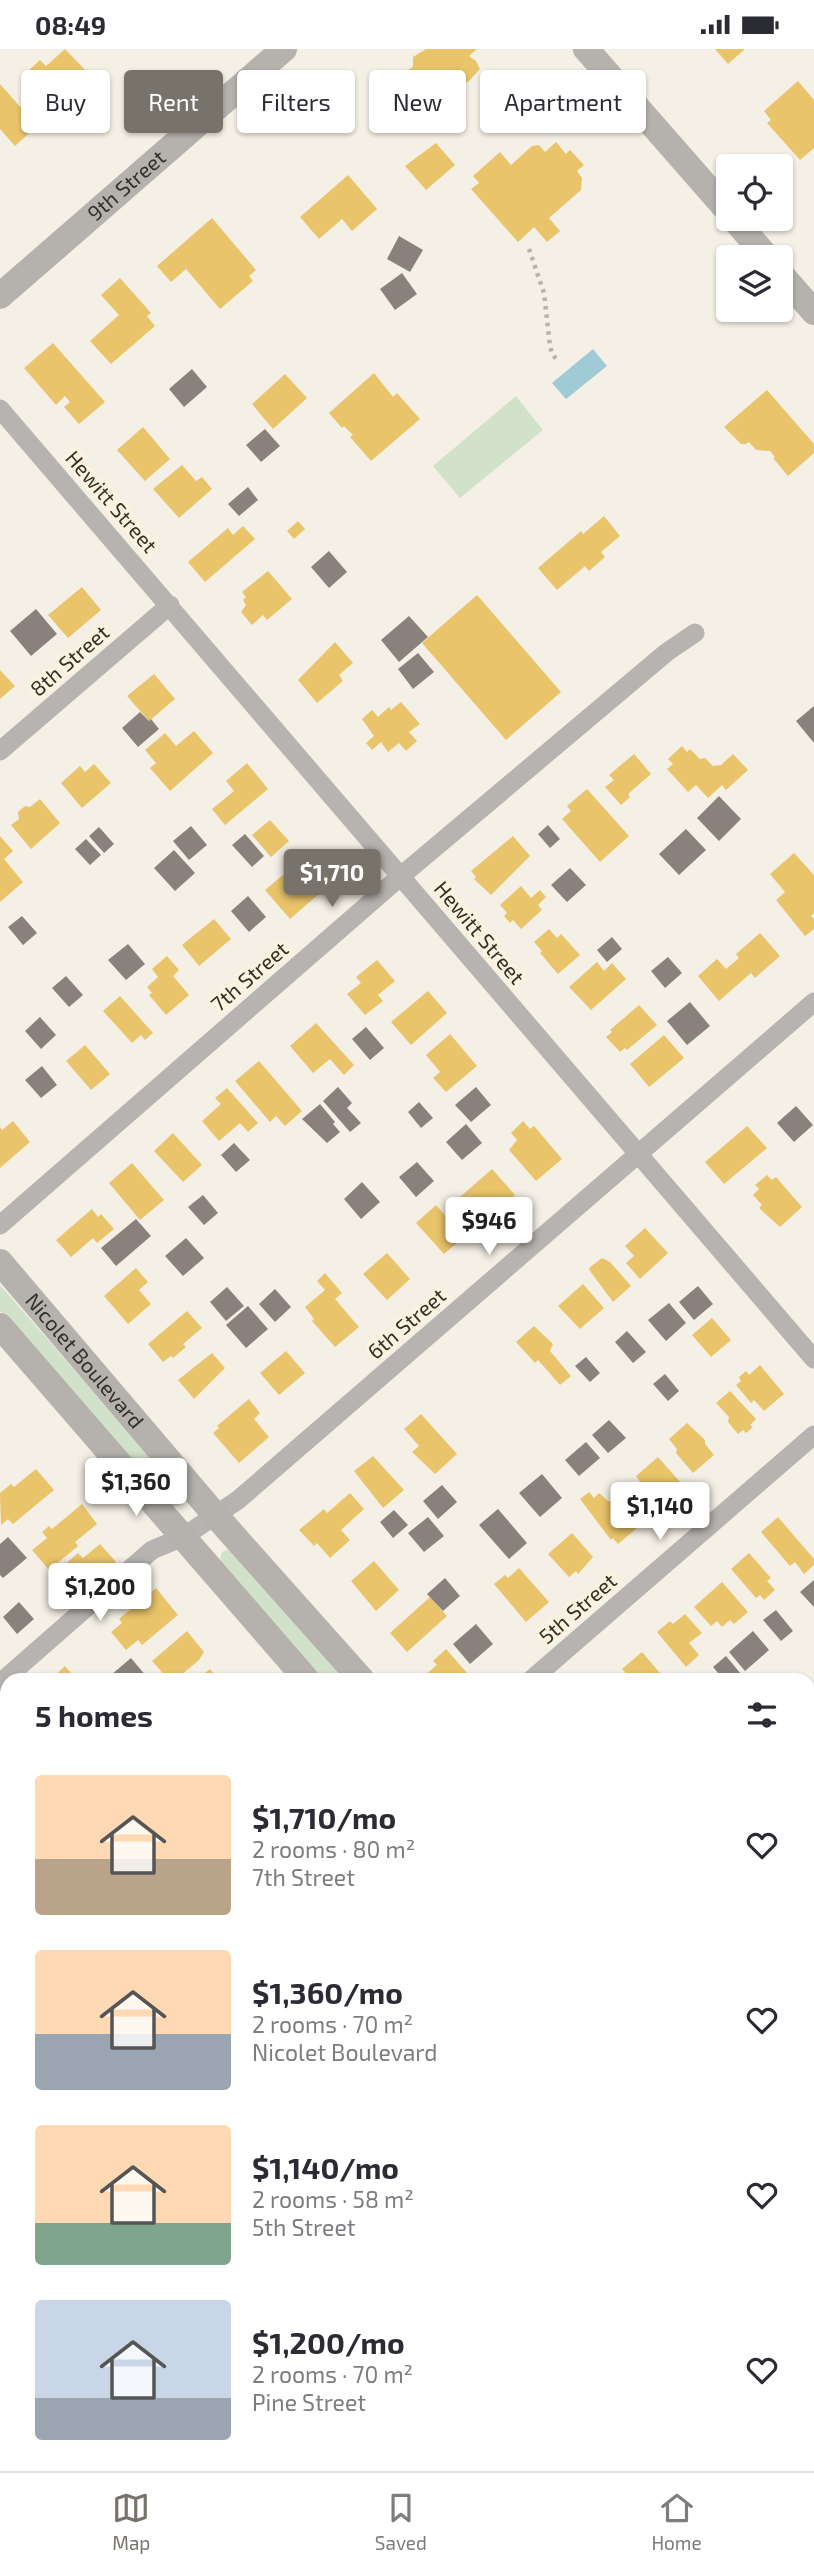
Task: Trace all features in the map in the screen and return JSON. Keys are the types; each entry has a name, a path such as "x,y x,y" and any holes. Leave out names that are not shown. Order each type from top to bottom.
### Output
{"street":[{"name":"9th Street","path":"0,296 284,49"},
{"path":"586,49 716,197"},
{"path":"744,231 757,245"},
{"path":"793,288 814,312"},
{"name":"Hewitt Street","path":"0,409 814,1359"},
{"name":"8th Street","path":"0,751 170,605"},
{"name":"7th Street","path":"0,1225 401,876 667,652 695,633"},
{"name":"6th Street","path":"11,1673 152,1550 183,1537 238,1500 814,1002"},
{"name":"Nicolet Boulevard","path":"0,1262 216,1516 356,1673"},
{"name":"Nicolet Boulevard","path":"0,1326 301,1673"},
{"name":"5th Street","path":"539,1673 814,1435"}],"path":[{"path":"529,249 544,293 552,354 558,361"}],"green space":[{"path":"516,396 543,430 460,498 433,466"},
{"path":"0,1285 183,1494 180,1505 171,1507 0,1311"},
{"path":"233,1551 338,1673 314,1673 219,1563 222,1552"}],"water":[{"path":"593,349 607,366 566,399 552,383"}],"building: Homes":[{"path":"65,49 85,70 29,70 40,60 46,66"},
{"path":"426,49 477,49 469,56 476,61 480,69 466,82 466,70 408,70 413,67 413,57"},
{"path":"715,49 745,49 728,64"},
{"path":"798,81 814,100 814,148 800,160 767,123 771,120 764,111"},
{"path":"0,84 21,108 21,133 29,133 15,146 0,129"},
{"path":"556,142 566,154 570,150 584,165 577,171 582,178 581,190 549,218 560,231 547,242 534,227 518,242 471,189 479,183 473,176 500,152 511,165 532,146 539,145 545,152"},
{"path":"436,143 455,165 426,190 405,166"},
{"path":"348,175 377,209 352,231 342,219 319,239 300,217"},
{"path":"212,218 256,270 249,276 253,281 220,309 186,269 171,282 157,266"},
{"path":"120,278 151,313 147,316 155,326 111,364 90,341 119,315 101,295"},
{"path":"53,343 105,402 79,424 64,407 70,402 65,396 56,405 24,368"},
{"path":"374,373 393,397 397,393 420,419 371,461 350,437 353,435 344,426 342,428 329,413"},
{"path":"285,374 307,398 273,429 252,404"},
{"path":"767,390 814,444 814,453 788,476 770,451 756,450 749,442 741,444 724,427"},
{"path":"143,427 170,459 145,481 117,450"},
{"path":"182,465 196,481 202,477 212,489 179,518 153,489"},
{"path":"604,516 620,536 601,552 605,557 589,571 585,566 557,590 538,568 581,531 583,534"},
{"path":"298,521 305,529 294,539 287,531"},
{"path":"243,526 255,539 205,582 188,562 228,528 233,535"},
{"path":"268,571 292,599 267,620 263,615 252,625 241,612 246,605 243,600 246,597 242,592"},
{"path":"82,587 101,610 68,638 48,615"},
{"path":"477,595 561,692 506,740 422,643"},
{"path":"335,642 353,663 339,675 343,681 317,703 298,680"},
{"path":"0,670 15,686 0,699"},
{"path":"154,674 175,699 149,721 127,696"},
{"path":"401,702 420,724 409,732 417,741 406,751 399,743 388,752 381,742 372,750 366,743 374,736 362,719 372,710 378,717 389,707 391,710"},
{"path":"194,731 213,753 170,791 150,768 156,763 145,750 165,733 176,746"},
{"path":"682,746 687,752 690,749 700,759 705,758 713,766 721,765 733,754 748,770 726,790 722,785 708,798 696,785 688,792 667,769 673,764 668,759"},
{"path":"634,754 651,774 628,794 630,797 621,805 605,787 614,780 609,775"},
{"path":"247,763 268,789 225,825 212,809 234,791 226,781"},
{"path":"94,764 111,783 82,808 61,783 80,766 85,772"},
{"path":"587,789 629,836 600,862 562,819 571,811 567,806"},
{"path":"40,799 60,823 31,849 11,825 19,819 18,812"},
{"path":"270,820 289,841 271,857 252,835"},
{"path":"0,836 13,851 4,859 23,882 0,902"},
{"path":"513,836 530,856 491,895 474,879 476,877 471,871"},
{"path":"794,853 814,875 814,913 811,916 814,919 814,929 805,936 776,900 785,892 770,874"},
{"path":"308,865 327,887 290,919 265,890 283,875 288,882"},
{"path":"521,886 531,898 540,890 546,897 538,905 542,910 521,929 513,920 510,923 504,916 507,913 500,905"},
{"path":"214,919 231,939 199,966 182,945"},
{"path":"549,929 557,938 561,934 580,955 558,974 534,942"},
{"path":"760,933 780,956 755,978 751,973 719,1001 698,976 717,959 726,969 739,958 736,954"},
{"path":"167,956 179,970 173,976 189,995 166,1015 149,995 152,993 147,987 158,977 152,969"},
{"path":"377,960 395,981 378,995 383,1001 365,1015 347,994 361,983 356,977"},
{"path":"597,962 604,971 612,963 626,979 591,1010 569,987"},
{"path":"428,991 447,1013 411,1045 391,1022"},
{"path":"120,996 153,1033 145,1040 141,1035 132,1043 103,1011"},
{"path":"639,1005 657,1025 627,1050 625,1048 620,1052 606,1037 612,1032 610,1030"},
{"path":"316,1023 354,1065 344,1075 330,1059 313,1073 290,1046"},
{"path":"450,1034 477,1066 446,1092 433,1078 440,1072 426,1055"},
{"path":"664,1035 684,1058 649,1087 630,1064"},
{"path":"85,1045 110,1074 91,1090 66,1061"},
{"path":"259,1061 302,1111 285,1126 276,1116 270,1122 235,1081"},
{"path":"227,1088 258,1123 248,1132 240,1123 219,1141 202,1121 221,1104 215,1098"},
{"path":"13,1121 30,1142 0,1168 0,1127 2,1130"},
{"path":"523,1121 530,1129 534,1126 562,1159 536,1181 509,1150 517,1140 511,1133"},
{"path":"747,1126 767,1148 724,1184 705,1162"},
{"path":"173,1133 202,1165 183,1182 154,1151"},
{"path":"132,1163 164,1200 140,1220 109,1183"},
{"path":"492,1169 515,1195 483,1223 460,1197"},
{"path":"767,1175 772,1180 776,1177 802,1207 780,1227 759,1208 762,1205 753,1195 759,1189 755,1185"},
{"path":"436,1205 464,1237 444,1254 416,1223"},
{"path":"92,1209 98,1217 101,1214 114,1229 97,1243 93,1238 71,1257 56,1240"},
{"path":"645,1228 668,1253 640,1279 626,1263 634,1256 625,1246"},
{"path":"387,1253 410,1279 387,1300 363,1274"},
{"path":"602,1258 610,1262 631,1286 613,1302 589,1268"},
{"path":"136,1268 148,1282 139,1290 151,1304 128,1324 104,1296"},
{"path":"325,1273 342,1293 335,1299 359,1327 335,1347 312,1321 314,1319 305,1307 325,1290 317,1281"},
{"path":"583,1284 604,1308 580,1329 558,1306"},
{"path":"187,1311 202,1328 183,1344 186,1347 173,1358 171,1356 163,1362 148,1344"},
{"path":"712,1318 731,1340 711,1357 692,1335"},
{"path":"534,1326 553,1344 550,1351 571,1376 560,1385 538,1360 535,1363 516,1342"},
{"path":"286,1351 305,1373 279,1395 260,1373"},
{"path":"212,1353 225,1368 194,1399 178,1380"},
{"path":"760,1365 784,1394 764,1411 754,1400 751,1403 736,1385 741,1381 739,1377 746,1371 749,1375"},
{"path":"730,1391 756,1419 750,1425 753,1427 746,1433 743,1430 738,1434 728,1422 729,1417 716,1403"},
{"path":"249,1399 260,1413 254,1419 269,1437 239,1463 213,1433 219,1428 217,1426"},
{"path":"421,1414 457,1454 435,1474 412,1452 419,1446 404,1429"},
{"path":"687,1423 705,1440 714,1455 693,1473 676,1453 677,1449 669,1439"},
{"path":"373,1456 404,1490 383,1508 354,1471"},
{"path":"658,1457 688,1491 666,1510 652,1493 649,1495 636,1476"},
{"path":"36,1469 54,1490 13,1524 8,1519 1,1525 0,1493 11,1484 14,1487"},
{"path":"589,1492 594,1498 599,1493 608,1501 618,1501 637,1528 618,1544 613,1538 611,1540 580,1499"},
{"path":"350,1493 364,1509 341,1530 350,1540 330,1558 317,1543 314,1546 299,1530 324,1509 327,1513"},
{"path":"82,1504 97,1524 75,1542 78,1546 49,1570 32,1550 47,1538 42,1532 49,1526 52,1529"},
{"path":"778,1517 814,1559 814,1565 804,1574 795,1562 790,1566 761,1532"},
{"path":"572,1533 593,1557 578,1574 576,1571 569,1577 548,1554"},
{"path":"100,1544 116,1562 71,1595 59,1581 70,1572 64,1565 78,1553 83,1558"},
{"path":"749,1553 771,1578 767,1581 775,1590 764,1600 760,1595 756,1598 731,1569"},
{"path":"374,1561 399,1590 376,1611 351,1581"},
{"path":"519,1568 549,1602 526,1622 494,1584 505,1575 508,1578"},
{"path":"722,1582 748,1612 734,1624 730,1620 722,1627 717,1621 711,1626 694,1607"},
{"path":"156,1588 178,1615 142,1645 138,1640 126,1650 111,1632 122,1623 119,1619"},
{"path":"430,1597 447,1616 407,1652 390,1633"},
{"path":"685,1614 702,1633 689,1643 699,1655 686,1667 657,1632 670,1621 673,1624"},
{"path":"187,1631 204,1652 183,1673 163,1673 152,1661"},
{"path":"446,1649 467,1673 427,1673 437,1665 433,1661"},
{"path":"642,1652 660,1673 626,1673 622,1669"},
{"path":"65,1666 71,1673 58,1673"}],"building: Industry":[{"path":"399,236 423,250 410,272 387,259"},
{"path":"402,273 417,294 395,310 380,289"},
{"path":"192,369 207,387 184,407 169,389"},
{"path":"265,429 280,446 261,462 246,445"},
{"path":"248,487 258,500 239,516 228,504"},
{"path":"329,551 347,572 329,588 311,567"},
{"path":"36,609 57,634 31,656 10,631"},
{"path":"409,616 428,637 399,662 381,640"},
{"path":"418,653 434,672 413,689 398,669"},
{"path":"814,706 814,743 796,721"},
{"path":"140,712 149,721 151,719 159,729 138,747 122,728"},
{"path":"719,796 741,819 719,841 697,818"},
{"path":"548,825 560,839 550,848 538,834"},
{"path":"191,826 207,845 189,860 173,841"},
{"path":"99,827 114,844 104,853 89,836"},
{"path":"686,829 706,850 679,875 659,854"},
{"path":"245,834 264,856 252,867 232,845"},
{"path":"86,839 101,855 90,865 75,849"},
{"path":"174,850 195,873 175,891 154,868"},
{"path":"570,868 586,885 567,902 551,885"},
{"path":"248,896 266,917 249,932 231,911"},
{"path":"22,916 37,933 23,945 8,927"},
{"path":"612,937 622,949 607,962 597,950"},
{"path":"128,944 145,964 126,980 108,960"},
{"path":"668,957 682,973 665,988 651,971"},
{"path":"66,976 83,995 69,1007 52,988"},
{"path":"690,1002 710,1026 687,1045 667,1021"},
{"path":"40,1017 56,1035 41,1049 25,1031"},
{"path":"366,1027 384,1048 370,1060 352,1039"},
{"path":"42,1066 57,1085 41,1098 25,1080"},
{"path":"338,1087 352,1103 347,1108 361,1123 350,1132 323,1101"},
{"path":"476,1087 491,1105 471,1122 455,1105"},
{"path":"419,1102 433,1118 421,1128 408,1112"},
{"path":"320,1104 340,1132 327,1143 302,1119"},
{"path":"796,1106 813,1125 794,1142 777,1123"},
{"path":"466,1124 482,1143 462,1160 446,1142"},
{"path":"234,1143 250,1160 236,1172 221,1155"},
{"path":"417,1162 434,1181 416,1197 399,1177"},
{"path":"362,1182 380,1202 361,1219 344,1199"},
{"path":"203,1195 218,1213 204,1225 188,1207"},
{"path":"136,1219 151,1236 116,1266 101,1248"},
{"path":"186,1238 204,1258 183,1276 165,1256"},
{"path":"698,1286 713,1304 694,1320 679,1302"},
{"path":"227,1287 244,1306 226,1321 210,1302"},
{"path":"275,1289 291,1307 275,1322 259,1304"},
{"path":"669,1303 686,1323 666,1341 648,1320"},
{"path":"248,1306 268,1329 246,1348 226,1325"},
{"path":"627,1331 646,1352 633,1363 615,1342"},
{"path":"586,1357 600,1373 590,1382 575,1366"},
{"path":"665,1374 679,1391 668,1401 653,1384"},
{"path":"609,1420 626,1438 608,1453 592,1435"},
{"path":"586,1442 600,1458 579,1476 565,1460"},
{"path":"542,1474 562,1498 540,1517 519,1493"},
{"path":"442,1485 457,1502 438,1519 423,1501"},
{"path":"498,1509 527,1543 509,1559 479,1525"},
{"path":"394,1510 408,1525 393,1538 380,1522"},
{"path":"428,1517 444,1536 424,1552 408,1533"},
{"path":"8,1537 27,1558 3,1578 0,1575 0,1544"},
{"path":"445,1578 460,1596 443,1611 427,1594"},
{"path":"814,1580 814,1607 800,1592"},
{"path":"19,1602 34,1619 17,1634 3,1617"},
{"path":"776,1610 793,1631 781,1641 763,1620"},
{"path":"476,1624 493,1644 470,1664 453,1644"},
{"path":"753,1631 769,1650 745,1671 729,1652"},
{"path":"726,1656 740,1673 718,1673 713,1667"},
{"path":"131,1658 144,1673 113,1673"}]}
